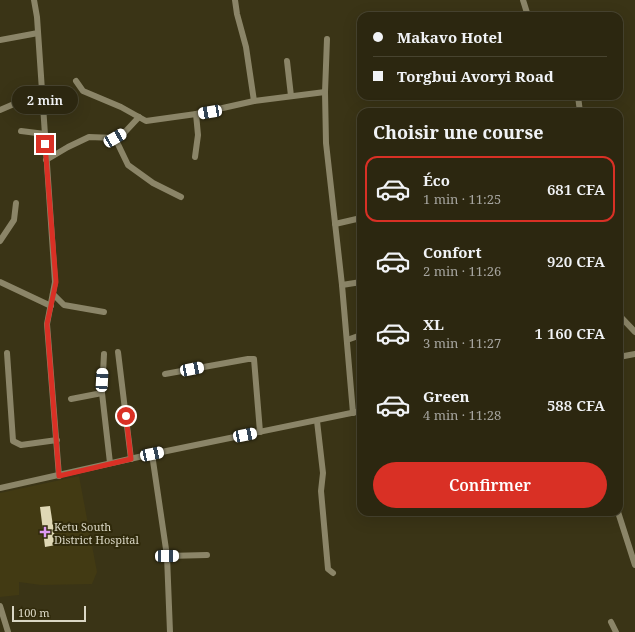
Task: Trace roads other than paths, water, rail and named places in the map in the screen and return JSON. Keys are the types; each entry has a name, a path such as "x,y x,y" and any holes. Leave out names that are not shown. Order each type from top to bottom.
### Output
{"street":[{"path":"34,0 38,33 44,134 56,282 47,324 59,476"},
{"path":"235,0 246,47 254,102"},
{"path":"523,0 527,12"},
{"path":"0,40 38,33"},
{"path":"327,39 324,92 326,143 342,285 353,413"},
{"path":"286,61 291,96"},
{"path":"76,81 83,91 121,107 146,121 196,114 254,102 324,92"},
{"path":"0,110 42,92"},
{"path":"195,157 198,135 196,114"},
{"path":"46,160 89,137 115,138 125,132 139,117"},
{"path":"21,131 44,134"},
{"path":"115,138 128,165 153,183 181,197"},
{"path":"0,241 14,220 16,203"},
{"path":"335,224 357,219"},
{"path":"0,282 51,306"},
{"path":"342,285 357,283"},
{"path":"53,294 64,305 104,312"},
{"path":"623,319 635,332"},
{"path":"347,340 357,336"},
{"path":"118,352 131,459"},
{"path":"7,353 13,441 21,445 56,440"},
{"path":"104,354 102,393 110,463"},
{"path":"623,356 635,354"},
{"path":"165,374 248,358 254,359 260,432"},
{"path":"71,399 102,393"},
{"path":"0,488 152,454 357,412"},
{"path":"317,421 323,473 322,491 328,569 332,573"},
{"path":"152,454 167,556 170,632"},
{"path":"619,516 635,565"},
{"path":"167,556 207,555"},
{"path":"0,606 8,632"},
{"path":"611,622 616,632"}],"place":[{"name":"Ketu South District Hospital","path":"45,532"}]}
